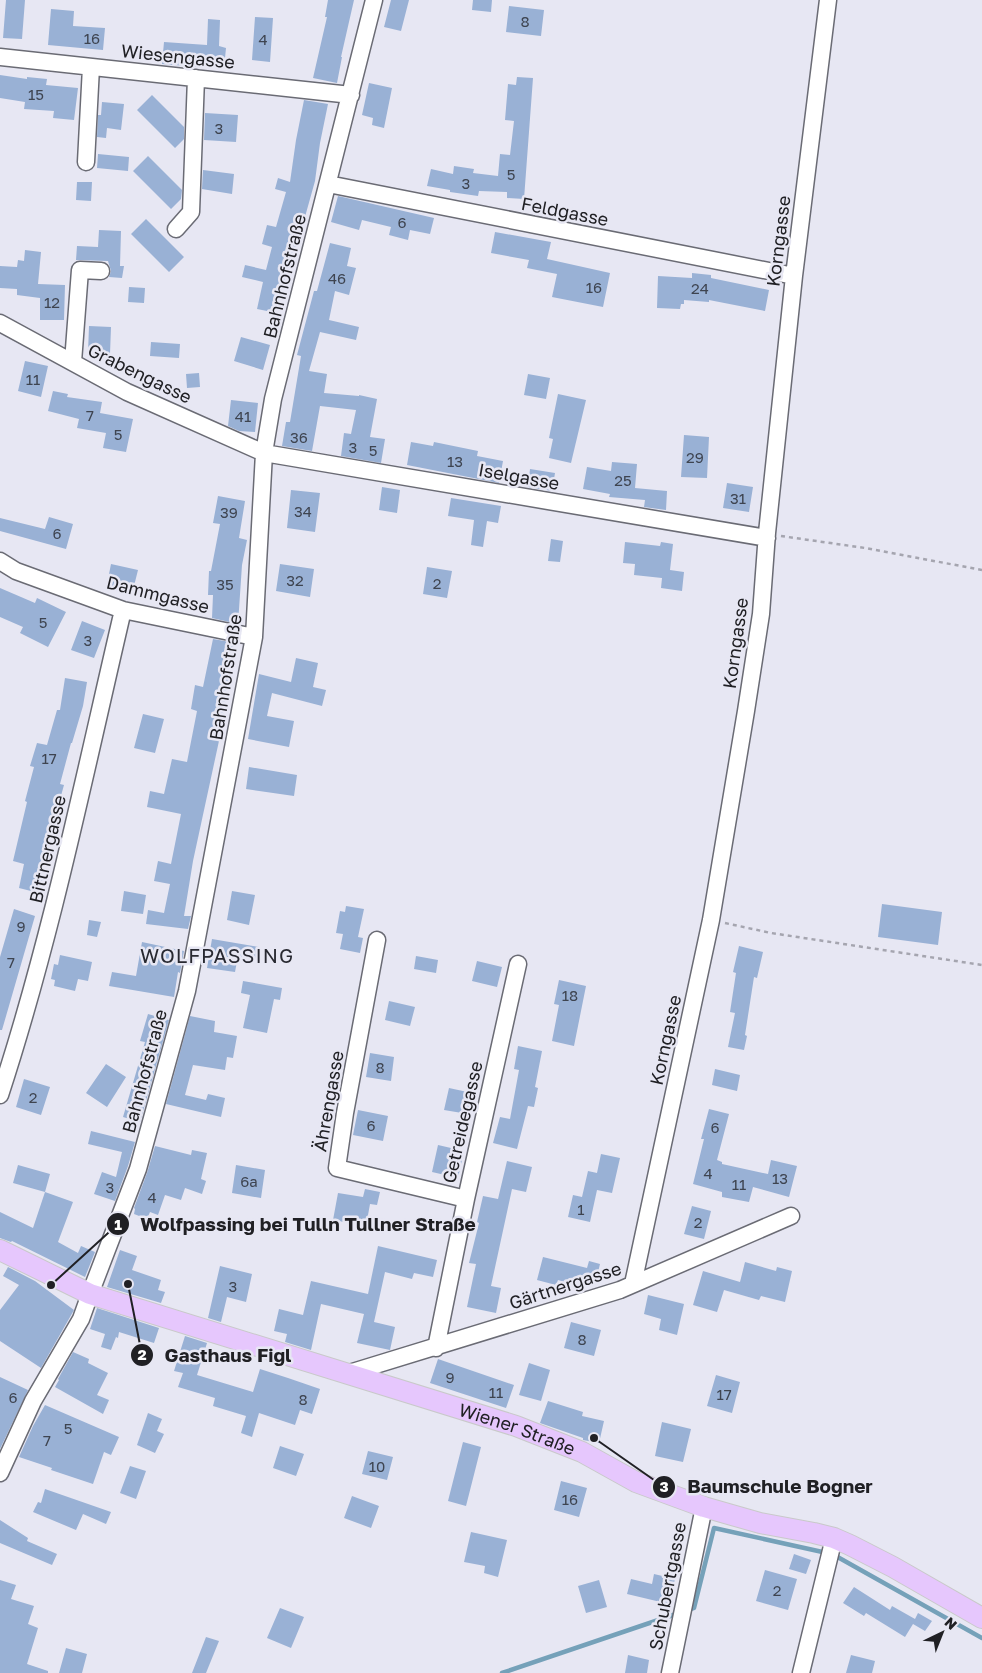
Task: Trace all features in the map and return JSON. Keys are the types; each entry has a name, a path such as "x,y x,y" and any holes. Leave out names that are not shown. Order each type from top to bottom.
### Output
{"main road":[{"name":"Wiener Straße","path":"0,1250 90,1294 516,1426 582,1452 636,1482 730,1516 760,1524 831,1549 864,1551 982,1618"}],"street":[{"name":"Bahnhofstraße","path":"0,1473 33,1401 81,1319 138,1169 187,992 254,637 264,454 274,399 315,229 374,0"},
{"name":"Korngasse","path":"633,1284 711,920 759,623 794,276 828,0"},
{"name":"Wiesengasse","path":"0,56 351,95"},
{"path":"86,162 91,66"},
{"path":"176,229 191,212 196,78"},
{"name":"Feldgasse","path":"328,184 794,276"},
{"path":"73,362 80,270 101,271"},
{"name":"Grabengasse","path":"0,323 127,392 264,454"},
{"name":"Iselgasse","path":"264,454 767,536"},
{"name":"Dammgasse","path":"0,561 16,570 123,610 254,637"},
{"name":"Bittnergasse","path":"0,1095 17,1044 48,932 123,610"},
{"name":"Ährengasse","path":"378,940 345,1113 337,1168 466,1199"},
{"name":"Getreidegasse","path":"436,1348 466,1199 518,964"},
{"name":"Gärtnergasse","path":"346,1374 436,1348 620,1290 791,1216"},
{"name":"Schubertgasse","path":"670,1673 682,1622 704,1507"},
{"path":"801,1673 831,1549"}],"path":[{"path":"767,536 865,548 982,570"},
{"path":"711,920 771,933 982,965"}],"building":[{"path":"6,0 25,0 22,39 3,38"},
{"path":"328,0 354,0 337,83 313,78 327,17 325,17"},
{"path":"391,0 409,0 401,31 384,27"},
{"path":"473,0 492,0 491,12 472,10"},
{"path":"509,6 544,10 541,36 506,32"},
{"path":"51,9 74,11 73,26 105,28 103,50 48,45"},
{"path":"255,17 273,18 270,62 252,60"},
{"path":"208,19 220,20 219,46 226,48 224,68 162,64 164,42 207,45"},
{"path":"0,75 27,79 27,77 47,79 46,85 78,88 74,120 53,118 54,111 24,109 25,102 0,98"},
{"path":"517,77 533,78 524,199 507,198 507,192 479,191 478,196 427,186 431,169 453,174 454,166 474,169 473,173 498,176 500,154 510,155 514,121 505,120 508,84 516,85"},
{"path":"369,83 392,88 384,128 372,125 373,118 362,115"},
{"path":"152,95 184,127 184,139 175,148 137,110"},
{"path":"304,100 328,104 315,181 291,267 288,266 277,313 257,309 263,282 242,277 245,265 266,270 272,247 262,244 267,225 276,227 286,192 275,189 278,178 290,182"},
{"path":"102,102 124,104 121,130 107,128 106,138 97,137 98,115 101,115"},
{"path":"205,113 238,115 236,142 204,140"},
{"path":"98,154 129,157 128,171 97,168"},
{"path":"148,156 182,190 181,199 171,209 133,171"},
{"path":"203,170 234,174 232,194 202,189"},
{"path":"77,182 92,182 91,201 76,200"},
{"path":"338,196 434,218 430,234 410,230 408,240 389,235 391,227 362,220 359,230 331,222"},
{"path":"146,219 184,257 169,272 131,234"},
{"path":"99,230 121,231 120,266 124,266 122,278 109,277 111,271 108,261 76,260 77,246 98,247"},
{"path":"495,232 551,242 547,259 610,273 603,307 552,297 557,274 527,268 529,260 491,253"},
{"path":"330,243 351,248 347,266 356,268 349,295 335,291 329,320 359,327 356,340 320,332 309,371 327,374 324,393 359,395 377,399 370,437 385,439 381,463 341,456 344,433 351,434 356,410 320,406 312,451 282,446 286,422 290,422 301,356 297,355 314,291 317,291"},
{"path":"25,250 41,252 38,284 65,285 64,320 40,320 40,298 17,295 17,289 0,288 0,266 17,267 18,260 24,261"},
{"path":"692,273 711,275 711,278 769,290 765,311 709,300 709,302 684,300 684,304 681,304 680,309 657,308 658,276 692,278"},
{"path":"129,287 145,288 144,303 128,302"},
{"path":"89,326 111,327 110,354 88,353"},
{"path":"241,337 270,345 263,370 234,361"},
{"path":"151,342 180,344 179,358 150,356"},
{"path":"25,361 48,366 41,397 18,391"},
{"path":"199,373 200,387 187,388 186,374"},
{"path":"528,374 550,378 546,399 524,395"},
{"path":"53,391 68,394 67,397 102,402 100,413 133,419 126,452 103,448 106,433 77,428 79,419 48,411"},
{"path":"558,394 586,400 571,463 549,458 553,439 549,438"},
{"path":"231,400 258,403 255,432 239,431 228,426"},
{"path":"684,435 709,437 707,478 681,477"},
{"path":"411,442 433,446 434,442 478,451 477,456 503,461 499,483 407,465"},
{"path":"612,462 637,464 635,488 667,491 666,510 644,507 645,500 609,497 610,494 583,489 587,467 611,471"},
{"path":"530,469 555,473 552,491 528,487"},
{"path":"727,483 753,487 749,512 723,508"},
{"path":"382,487 400,490 397,513 379,510"},
{"path":"291,490 320,493 315,532 287,528"},
{"path":"218,496 245,501 239,538 247,540 242,565 238,624 212,618 213,595 208,595 209,571 211,571 220,524 213,523"},
{"path":"451,498 501,506 498,523 487,521 483,547 471,545 474,520 448,516"},
{"path":"49,517 73,524 66,549 0,531 0,518 45,529"},
{"path":"551,539 563,541 560,562 548,561"},
{"path":"625,542 660,546 661,542 673,544 670,570 684,572 682,591 661,588 662,578 634,575 635,564 623,563"},
{"path":"111,564 138,570 132,594 106,589"},
{"path":"280,564 314,569 310,597 276,591"},
{"path":"427,567 452,571 447,598 423,594"},
{"path":"0,588 35,603 37,598 66,612 48,647 20,633 23,627 0,617"},
{"path":"82,621 105,630 94,658 71,650"},
{"path":"213,639 236,643 226,691 222,727 193,861 184,916 191,916 188,929 146,924 148,910 164,913 170,884 154,881 158,861 171,864 181,814 147,807 150,791 164,794 172,759 187,762 197,711 191,709 195,685 203,687"},
{"path":"296,658 318,663 313,687 326,690 322,706 272,693 267,716 294,721 289,747 248,739 259,674 291,682"},
{"path":"65,678 87,682 83,706 60,784 64,785 46,849 50,850 39,893 19,888 24,864 13,861 34,767 30,766 37,743 47,745 57,710 60,710"},
{"path":"143,714 164,719 155,753 134,748"},
{"path":"249,767 297,775 294,796 246,789"},
{"path":"124,891 146,895 143,914 121,911"},
{"path":"232,891 255,895 249,925 227,920"},
{"path":"882,904 942,912 938,945 878,937"},
{"path":"346,906 364,909 358,937 363,938 360,953 340,949 343,934 336,933 340,911 345,912"},
{"path":"14,909 35,916 2,1030 0,1030 0,957"},
{"path":"89,920 101,922 97,937 87,935"},
{"path":"212,939 259,947 256,959 238,956 235,972 207,968"},
{"path":"142,942 184,951 174,997 109,986 112,972 136,976"},
{"path":"739,946 763,952 757,978 754,977 744,1050 728,1047 735,1013 730,1012 736,973 733,972"},
{"path":"60,955 92,962 88,981 78,979 75,991 54,986 55,980 51,979 54,964 58,965"},
{"path":"416,956 438,960 436,973 414,969"},
{"path":"477,961 502,967 497,987 472,981"},
{"path":"559,980 586,986 574,1046 552,1041 559,1005 554,1004"},
{"path":"243,981 282,988 280,1000 274,999 267,1033 243,1028 250,995 241,993"},
{"path":"389,1001 415,1007 410,1026 385,1020"},
{"path":"148,1014 169,1020 140,1122 123,1117 145,1042 140,1041"},
{"path":"190,1016 215,1021 214,1032 237,1036 233,1058 227,1057 225,1070 193,1065 185,1095 206,1100 208,1094 225,1098 221,1117 166,1104"},
{"path":"518,1046 542,1051 535,1087 538,1088 534,1107 528,1106 517,1149 493,1143 500,1117 510,1119 519,1070 514,1069"},
{"path":"370,1053 394,1057 391,1081 366,1077"},
{"path":"106,1064 126,1077 107,1107 86,1093"},
{"path":"715,1069 740,1075 737,1091 712,1085"},
{"path":"24,1079 50,1087 41,1115 16,1107"},
{"path":"449,1088 472,1093 468,1114 444,1110"},
{"path":"709,1109 729,1114 717,1160 722,1162 722,1164 768,1174 771,1160 797,1166 789,1197 753,1187 749,1202 722,1197 722,1192 693,1184 704,1139 701,1139"},
{"path":"358,1110 388,1116 383,1141 353,1135"},
{"path":"91,1131 135,1142 115,1201 94,1194 102,1172 116,1177 122,1152 88,1144"},
{"path":"438,1145 464,1151 458,1178 432,1172"},
{"path":"155,1146 191,1155 192,1150 207,1153 201,1179 206,1181 202,1194 185,1188 181,1200 165,1195 158,1215 150,1212 147,1219 134,1214 134,1208"},
{"path":"601,1154 620,1158 612,1193 597,1190 590,1222 568,1217 573,1195 582,1197 588,1171 597,1173"},
{"path":"507,1161 532,1167 526,1192 512,1189 491,1286 501,1288 496,1313 467,1307 476,1264 469,1263 479,1223 477,1222 483,1196 498,1199"},
{"path":"18,1165 50,1174 45,1192 13,1183"},
{"path":"236,1165 265,1170 261,1198 232,1193"},
{"path":"365,1189 380,1192 377,1205 370,1204 366,1226 333,1220 338,1193 363,1197"},
{"path":"45,1192 73,1202 58,1242 78,1253 81,1246 95,1252 85,1277 12,1241 0,1238 0,1212 33,1228"},
{"path":"692,1206 711,1211 704,1239 684,1234"},
{"path":"378,1246 437,1260 433,1277 414,1273 412,1279 385,1272 374,1322 395,1327 390,1350 357,1343 364,1314 321,1304 311,1350 285,1342 287,1334 274,1331 279,1309 303,1315 311,1281 368,1294"},
{"path":"120,1250 137,1256 132,1270 161,1280 158,1290 165,1292 161,1303 107,1287"},
{"path":"543,1257 587,1268 589,1261 600,1264 595,1285 569,1278 568,1283 558,1280 556,1285 537,1280"},
{"path":"745,1262 776,1271 777,1267 792,1271 785,1302 761,1296 759,1300 724,1290 717,1312 693,1305 703,1271 740,1282"},
{"path":"220,1266 252,1274 246,1302 227,1297 221,1322 208,1318"},
{"path":"8,1267 35,1281 74,1310 41,1368 0,1341 0,1310 19,1285 3,1276"},
{"path":"648,1295 684,1304 677,1335 659,1330 661,1319 644,1314"},
{"path":"97,1308 159,1328 154,1343 119,1332 118,1338 116,1337 111,1350 101,1347 105,1334 90,1329"},
{"path":"571,1322 601,1330 594,1356 564,1348"},
{"path":"185,1336 207,1343 197,1375 253,1392 260,1369 288,1378 320,1389 312,1414 300,1410 295,1425 259,1413 252,1437 241,1433 246,1416 213,1406 215,1398 178,1387 183,1373 174,1371"},
{"path":"73,1352 89,1359 88,1363 108,1373 97,1395 109,1400 103,1414 55,1387"},
{"path":"438,1359 514,1385 506,1408 430,1383"},
{"path":"529,1363 550,1370 541,1401 519,1395"},
{"path":"716,1375 740,1382 732,1413 707,1406"},
{"path":"0,1377 28,1390 0,1449"},
{"path":"548,1401 583,1412 582,1416 604,1421 599,1443 583,1440 583,1438 540,1423"},
{"path":"45,1405 119,1437 111,1455 104,1452 93,1484 19,1457"},
{"path":"148,1413 162,1419 157,1431 164,1434 155,1453 137,1445"},
{"path":"662,1422 691,1429 683,1462 655,1456"},
{"path":"463,1442 481,1447 466,1506 448,1501"},
{"path":"280,1446 304,1454 296,1476 273,1468"},
{"path":"368,1451 393,1457 387,1480 362,1474"},
{"path":"130,1466 146,1471 136,1499 120,1493"},
{"path":"561,1481 587,1488 579,1517 554,1510"},
{"path":"45,1489 111,1512 106,1524 83,1514 76,1530 33,1512 38,1502 41,1503"},
{"path":"352,1496 379,1506 371,1528 344,1518"},
{"path":"0,1520 28,1538 27,1541 57,1554 52,1565 0,1543"},
{"path":"471,1532 507,1540 498,1577 484,1573 485,1566 464,1562"},
{"path":"794,1554 811,1560 806,1574 789,1569"},
{"path":"765,1570 797,1579 788,1610 756,1601"},
{"path":"654,1574 675,1579 669,1604 627,1594 631,1579 652,1584"},
{"path":"0,1580 16,1585 11,1599 34,1606 28,1624 38,1628 27,1664 48,1671 48,1673 0,1673"},
{"path":"599,1580 607,1607 586,1613 578,1586"},
{"path":"854,1587 890,1610 892,1606 915,1619 918,1613 932,1621 925,1631 913,1624 905,1637 866,1613 864,1616 843,1603"},
{"path":"280,1608 304,1617 291,1648 267,1638"},
{"path":"206,1637 219,1641 206,1673 192,1673"},
{"path":"66,1648 87,1654 82,1673 59,1673"},
{"path":"628,1655 649,1660 647,1673 625,1673"},
{"path":"851,1655 875,1661 872,1673 846,1673"}],"waterway":[{"path":"686,1611 694,1608 714,1528 827,1553"},
{"path":"834,1555 982,1638"},
{"path":"502,1673 679,1613"}],"place":[{"name":"Gasthaus Figl","path":"128,1284"},
{"name":"Wolfpassing bei Tulln Tullner Straße","path":"51,1285"},
{"name":"Baumschule Bogner","path":"594,1438"}],"district":[{"name":"WOLFPASSING","path":"217,955"}]}
